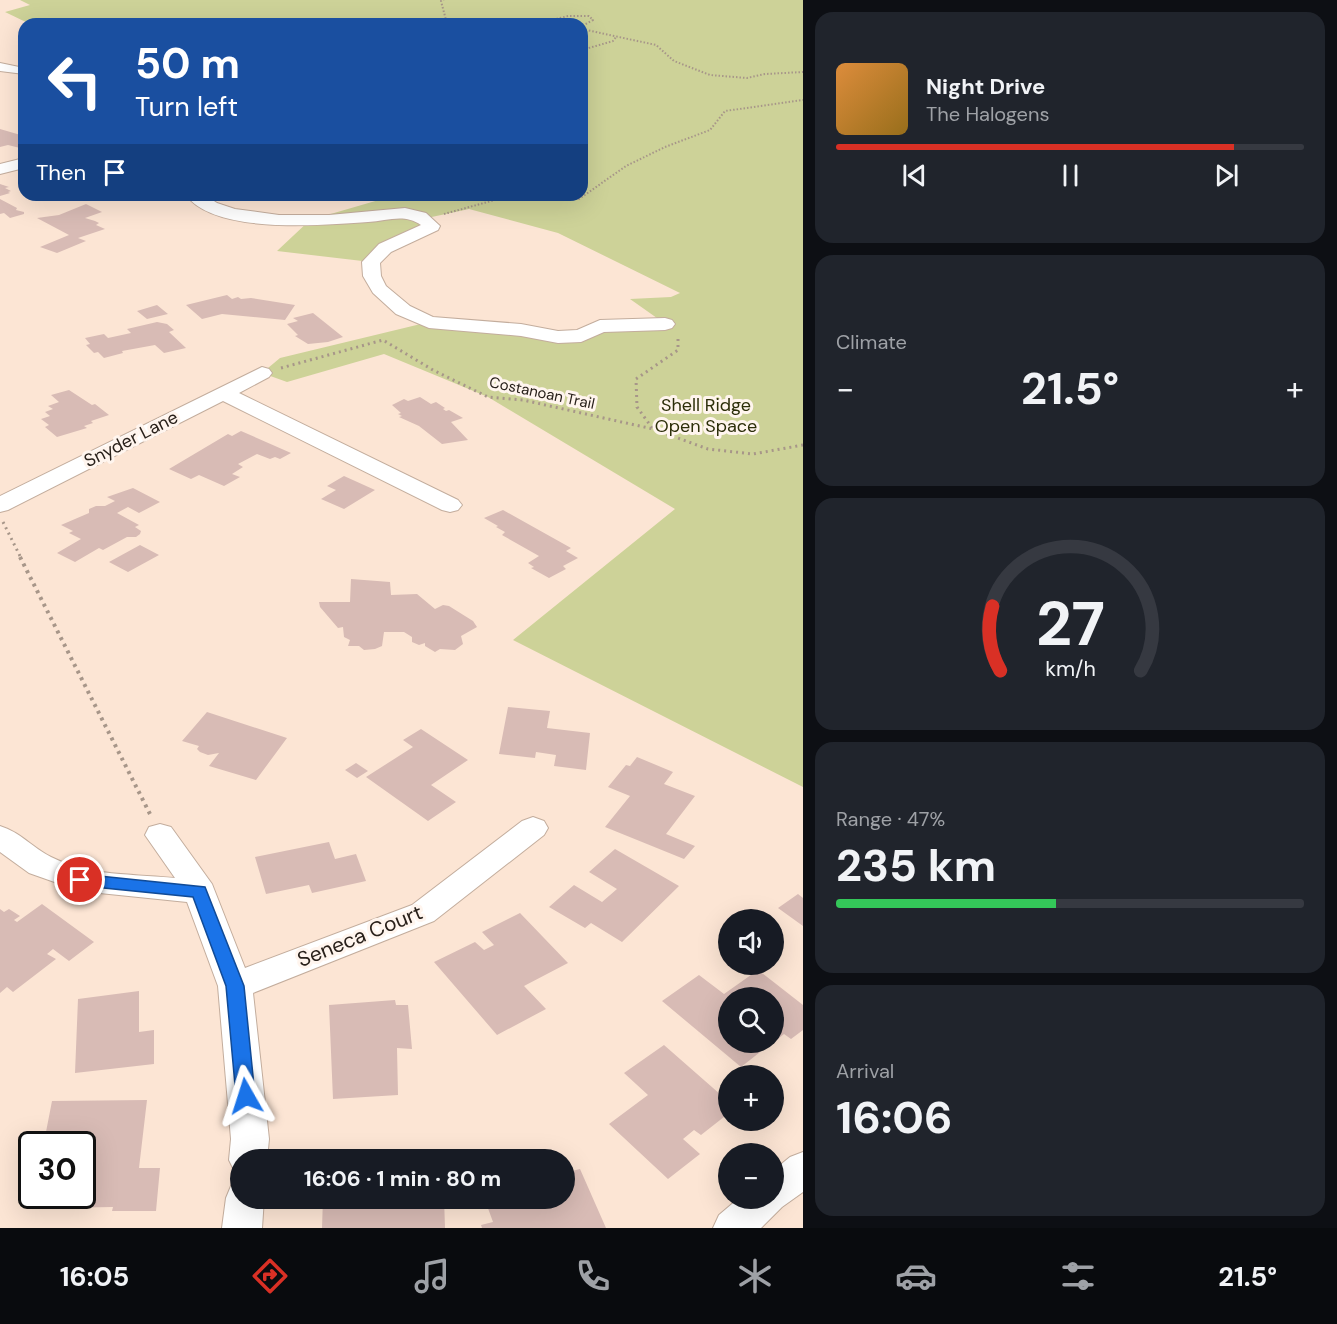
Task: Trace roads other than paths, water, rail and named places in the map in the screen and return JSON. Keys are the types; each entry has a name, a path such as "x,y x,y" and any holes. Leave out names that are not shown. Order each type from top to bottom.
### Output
{"street":[{"path":"0,67 18,70"},
{"path":"0,169 18,164"},
{"path":"201,201 206,206 269,219 376,217 404,212 426,218 432,226 385,248 371,262 372,276 379,289 403,310 429,322 521,330 558,338 581,336 600,326 665,324"},
{"name":"Snyder Lane","path":"0,505 262,373"},
{"path":"223,393 450,505"},
{"name":"Seneca Court","path":"235,986 423,913 533,828"},
{"path":"160,835 196,884 235,986 250,1139 249,1149"},
{"path":"0,837 40,865 80,880 199,892"},
{"path":"784,1185 803,1169"},
{"path":"242,1228 244,1209"},
{"path":"733,1228 755,1209"}],"park label":[{"name":"Shell Ridge Open Space","path":"706,415"}]}
